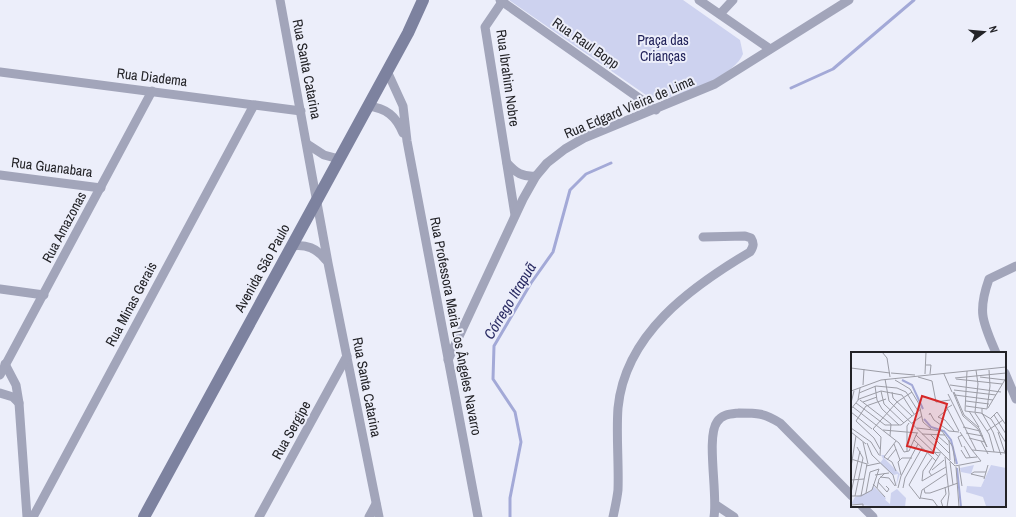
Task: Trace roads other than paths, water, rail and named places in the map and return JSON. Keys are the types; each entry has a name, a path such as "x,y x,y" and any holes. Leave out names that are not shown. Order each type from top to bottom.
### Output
{"main road":[{"name":"Avenida São Paulo","path":"408,33 423,0"},
{"name":"Avenida São Paulo","path":"144,517 387,71 408,33 429,0"}],"street":[{"name":"Rua Santa Catarina","path":"280,0 316,201 378,517"},
{"path":"699,0 770,49"},
{"path":"720,14 733,0"},
{"name":"Rua Edgard Vieira de Lima","path":"448,360 516,215 536,176 547,163 584,138 656,110 715,84 849,0"},
{"name":"Rua Raul Bopp","path":"501,1 656,110"},
{"name":"Rua Ibrahim Nobre","path":"501,1 485,27 516,215"},
{"name":"Rua Professora Maria Los Ângeles Navarro","path":"387,71 403,106 407,141 478,517"},
{"name":"Rua Diadema","path":"0,72 301,111"},
{"name":"Rua Amazonas","path":"0,375 152,91"},
{"name":"Rua Minas Gerais","path":"33,517 254,105"},
{"name":"Rua Professora Maria Los Ângeles Navarro","path":"368,106 375,107 389,113 399,123 407,141"},
{"path":"307,144 324,155 339,159"},
{"path":"507,163 518,174 526,177 536,176"},
{"name":"Rua Guanabara","path":"0,175 101,188"},
{"path":"613,517 618,492 618,408 622,385 632,358 647,336 678,302 718,272 750,252 753,247 751,238 745,236 703,237"},
{"path":"291,246 310,246 318,250 328,263"},
{"path":"996,352 984,323 981,310 983,294 989,279 1016,266"},
{"path":"0,289 44,294"},
{"name":"Rua Sergipe","path":"259,517 347,356"},
{"path":"5,364 16,385 19,403 27,517"},
{"path":"1006,375 1016,399"},
{"path":"0,393 13,397 19,403"},
{"path":"714,517 716,504 712,435 717,422 728,414 760,413 780,423 851,495"},
{"path":"369,517 376,504"},
{"path":"716,504 734,517"},
{"path":"863,507 873,517"}],"waterway":[{"name":"Córrego Itrapuã","path":"791,88 833,69 914,0"},
{"name":"Córrego Itrapuã","path":"510,517 510,498 521,442 515,412 493,379 494,346 531,283 553,252 570,190 586,174 611,163"}],"park label":[{"name":"Praça das Crianças","path":"663,48"}]}
